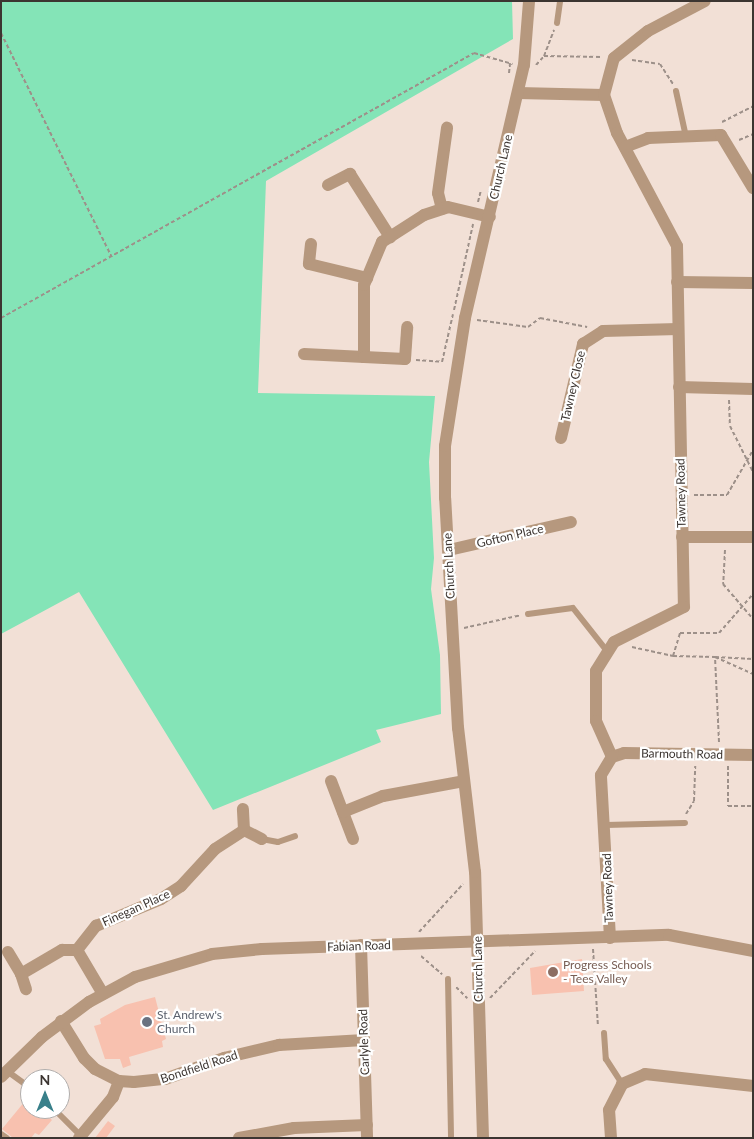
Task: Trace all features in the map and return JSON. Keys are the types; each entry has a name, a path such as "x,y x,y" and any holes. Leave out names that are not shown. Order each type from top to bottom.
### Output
{"street":[{"name":"Church Lane","path":"483,1138 478,942 473,843 464,781 453,630 445,446 465,318 524,65 529,1"},
{"path":"518,93 604,95 614,58 648,31 703,2"},
{"name":"Tawney Road","path":"604,95 625,147 677,246 684,607 610,647"},
{"path":"442,209 438,192 447,128"},
{"path":"625,147 648,138 721,135 753,188"},
{"path":"328,185 350,174 390,236"},
{"path":"364,356 364,285 382,242 424,215 448,206 490,217"},
{"path":"311,244 309,264 367,278"},
{"path":"677,282 753,283"},
{"path":"304,354 405,359 407,327"},
{"path":"604,330 678,329"},
{"name":"Tawney Close","path":"561,438 583,344 604,330"},
{"path":"679,387 753,389"},
{"name":"Gofton Place","path":"449,550 571,522"},
{"path":"682,537 753,537"},
{"path":"610,647 596,671 596,721 612,757"},
{"name":"Barmouth Road","path":"612,757 624,753 753,755"},
{"name":"Tawney Road","path":"610,938 606,825 601,775 612,757"},
{"path":"331,781 353,839"},
{"path":"343,812 383,796 464,781"},
{"path":"243,809 244,830 262,839"},
{"name":"Finegan Place","path":"77,950 96,926 171,893 215,849 244,830"},
{"name":"Fabian Road","path":"4,1074 61,1021 103,994 167,965 212,954 361,945 593,939 670,935 753,951"},
{"name":"Carlyle Road","path":"361,945 367,1132"},
{"path":"21,974 62,950 77,950 103,994"},
{"path":"8,952 21,974 26,989"},
{"name":"Bondfield Road","path":"61,1021 84,1058 95,1069 119,1081 165,1079 224,1058 279,1045 364,1040"},
{"path":"611,1138 609,1110 622,1084 645,1074 753,1086"},
{"path":"80,1137 113,1097 119,1081"},
{"path":"240,1138 282,1134 367,1132"}],"lane":[{"path":"557,23 560,1"},
{"path":"676,91 686,137"},
{"path":"528,614 573,608 610,647"},
{"path":"606,825 685,824"},
{"path":"262,839 278,842 295,836"},
{"path":"448,979 451,1138"},
{"path":"604,1033 606,1059 622,1084"},
{"path":"4,1074 20,1083"},
{"path":"63,1119 80,1137"},
{"path":"1,1134 7,1138"}],"path":[{"path":"1,318 474,53 510,64 534,67 544,56 557,23"},
{"path":"1,33 111,256"},
{"path":"544,56 614,58 660,64 676,91"},
{"path":"508,79 510,64"},
{"path":"721,135 721,123 753,106"},
{"path":"405,359 442,362 482,186"},
{"path":"452,315 528,327 540,318 604,330"},
{"path":"728,389 730,426 746,462 753,472"},
{"path":"682,496 727,494 753,450"},
{"path":"726,537 723,584 753,619"},
{"path":"673,656 680,633 719,633 753,594"},
{"path":"453,630 528,614"},
{"path":"610,647 673,656 753,659"},
{"path":"715,657 753,674"},
{"path":"715,657 719,747 728,746 728,806 753,806"},
{"path":"685,824 687,809 694,801 696,754"},
{"path":"593,939 598,1032 604,1033"}],"green space":[{"path":"1,1 512,1 513,39 266,181 258,393 435,396 429,462 434,558 431,589 440,655 441,714 376,730 381,742 213,810 79,592 1,634"}],"building":[{"path":"582,959 584,991 532,995 530,968"},
{"path":"155,997 166,1039 162,1041 163,1047 129,1057 131,1065 123,1068 120,1059 105,1059 94,1026 101,1024 100,1019 125,1005"},
{"path":"20,1107 20,1119 52,1120 39,1135 35,1133 31,1138 13,1138 2,1129"},
{"path":"108,1121 115,1126 106,1138 95,1138"}],"place":[{"name":"Progress Schools - Tees Valley","path":"553,972"},
{"name":"St. Andrew's Church","path":"147,1022"}]}
